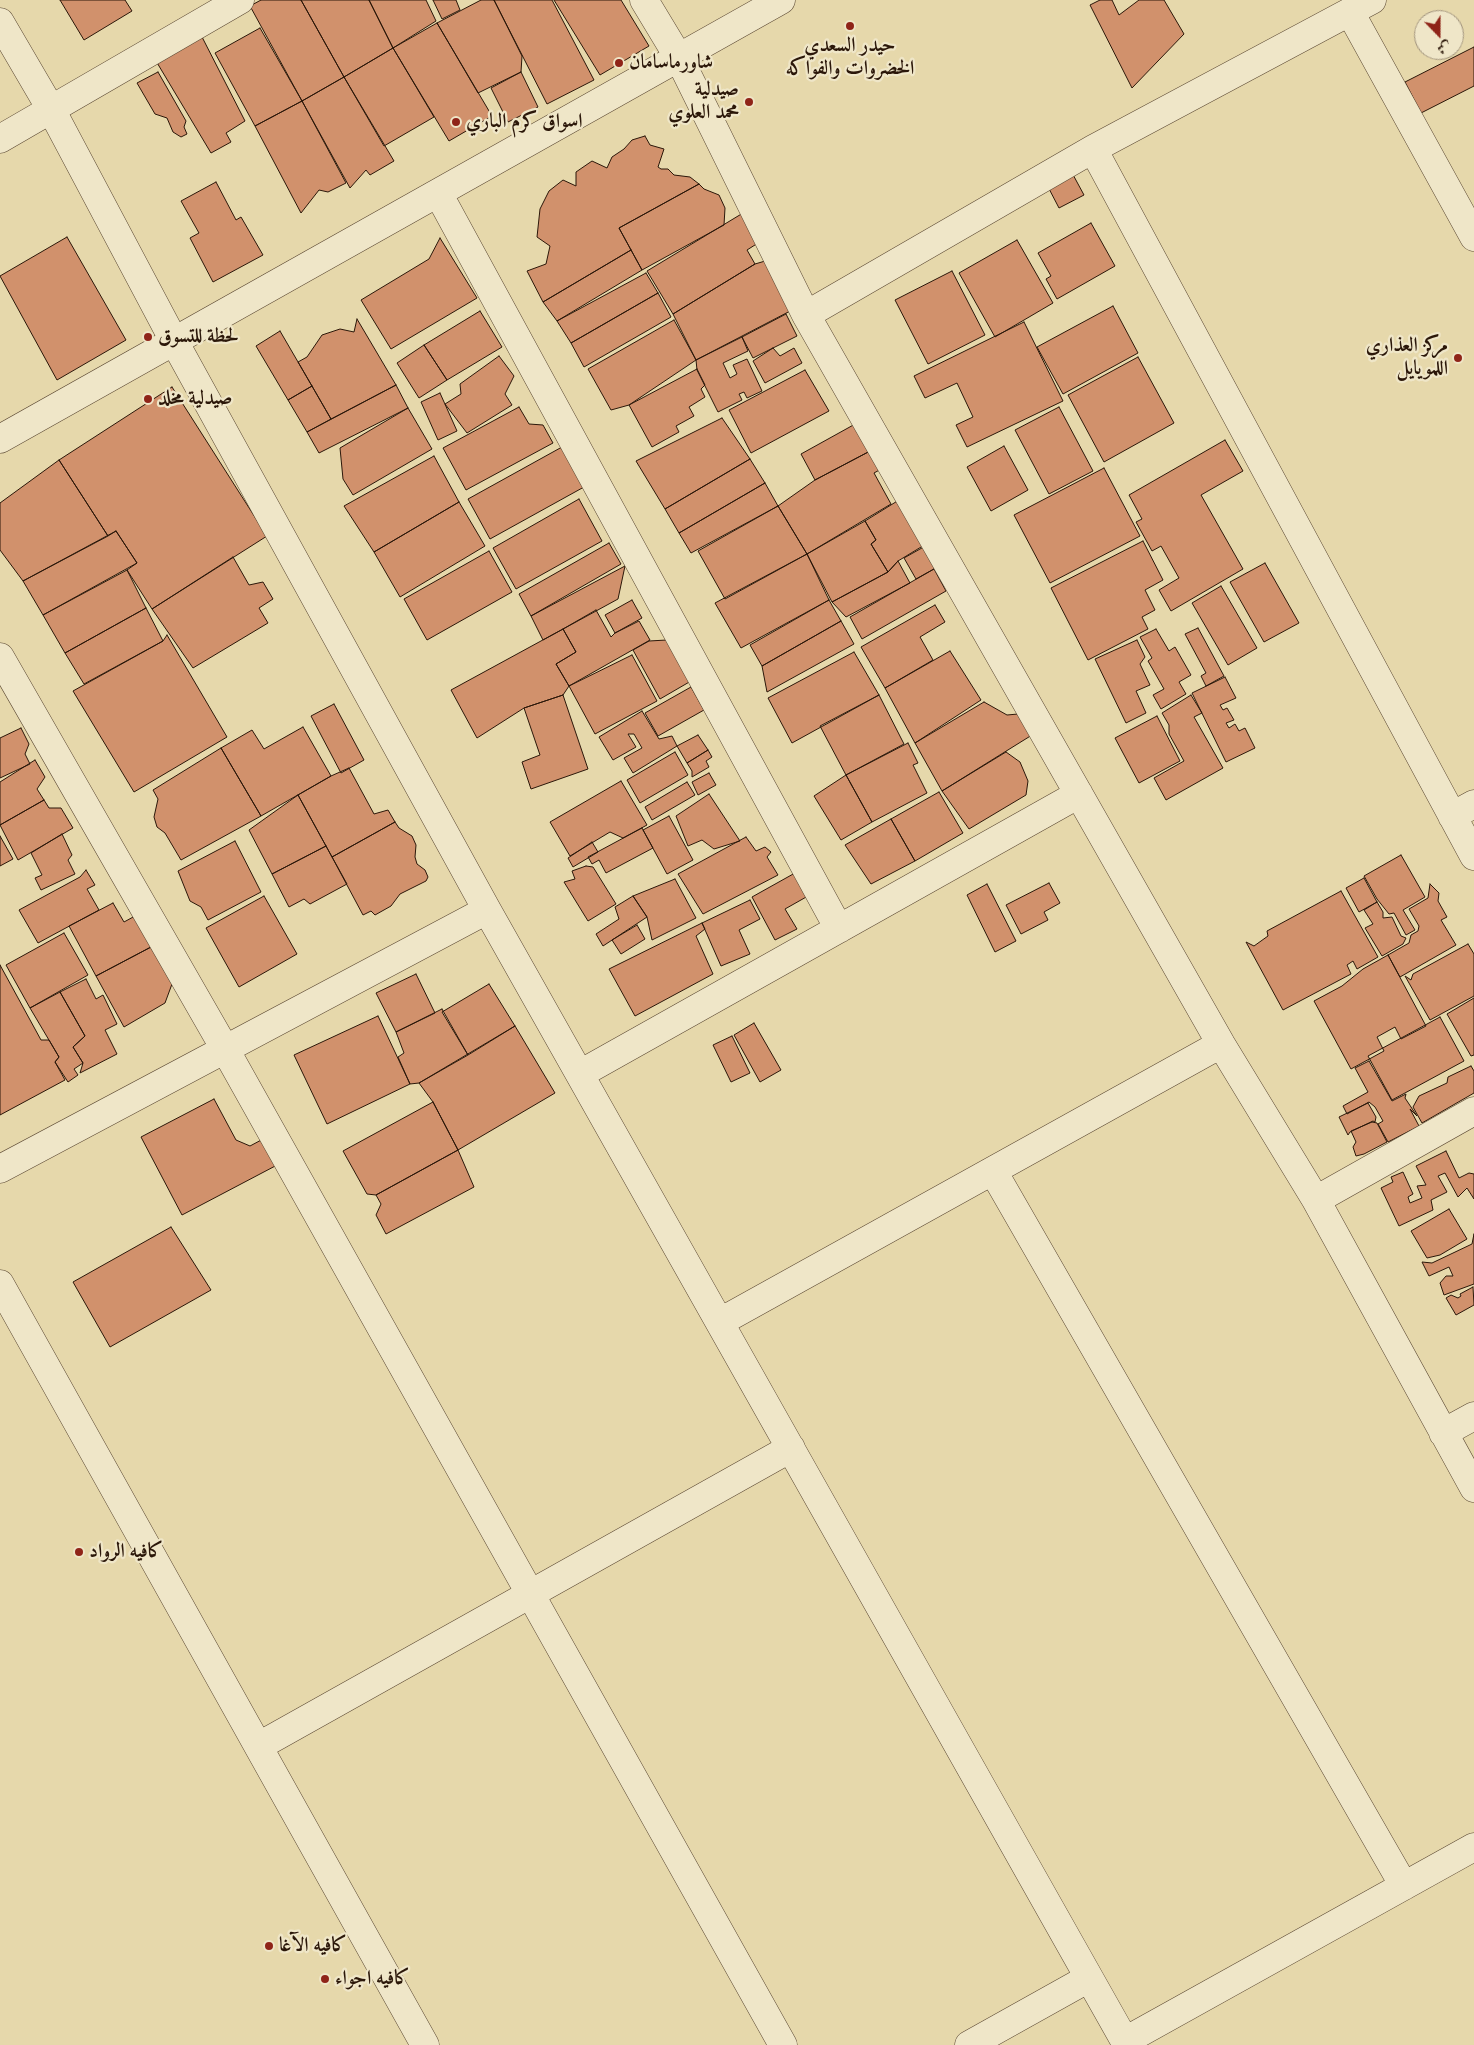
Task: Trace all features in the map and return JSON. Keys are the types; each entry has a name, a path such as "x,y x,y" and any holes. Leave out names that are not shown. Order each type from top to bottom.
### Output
{"street":[{"path":"0,139 52,111 240,0"},
{"path":"644,0 679,58 806,315 1221,1044 1316,1200 1474,1488"},
{"path":"0,439 781,0"},
{"path":"806,315 1093,149 1361,6 1474,237"},
{"path":"0,22 52,111 174,342 487,910 1126,2043 1474,1847"},
{"path":"1093,149 1463,810 1474,856"},
{"path":"438,193 839,929"},
{"path":"0,656 225,1049 532,1593 783,2045"},
{"path":"580,1074 1079,794"},
{"path":"0,1169 487,910"},
{"path":"720,1322 1221,1044"},
{"path":"1316,1200 1474,1112"},
{"path":"993,1171 1404,1886"},
{"path":"0,1284 424,2045"},
{"path":"1443,1433 1474,1416"},
{"path":"259,1746 791,1448"},
{"path":"969,2045 1089,1978"}],"building":[{"path":"60,0 125,0 132,11 84,40"},
{"path":"261,0 301,0 344,77 302,101 250,6"},
{"path":"301,0 369,0 393,48 344,77"},
{"path":"369,0 426,0 436,21 393,48"},
{"path":"433,0 456,0 460,10 442,19"},
{"path":"481,0 494,0 522,56 521,72 478,93 437,23"},
{"path":"494,0 552,0 594,80 547,104"},
{"path":"554,0 621,0 649,46 600,75"},
{"path":"1100,0 1112,0 1119,15 1139,0 1164,0 1184,34 1132,88 1090,5"},
{"path":"437,23 492,116 449,141 393,48"},
{"path":"260,28 302,101 255,126 215,53"},
{"path":"201,35 245,121 226,133 231,142 211,153 156,61"},
{"path":"1474,47 1474,86 1421,113 1405,82 1448,60 1464,60 1464,52"},
{"path":"393,48 434,117 384,146 344,77"},
{"path":"158,72 186,121 184,127 187,134 181,137 173,132 167,118 155,114 137,83"},
{"path":"521,72 538,107 508,122 491,88"},
{"path":"344,77 394,161 370,175 366,170 350,188 302,101"},
{"path":"302,101 346,183 328,192 319,190 301,213 255,126"},
{"path":"645,136 650,145 664,149 658,167 668,169 674,175 690,177 699,184 619,228 631,250 543,302 527,271 546,264 550,246 537,237 540,209 549,191 563,180 576,186 576,172 592,161 607,168 612,157 624,149 632,140"},
{"path":"1071,171 1084,195 1059,208 1046,183"},
{"path":"216,182 236,220 241,217 263,255 213,282 190,238 199,233 181,201"},
{"path":"699,184 704,189 719,195 725,208 724,225 642,270 619,228"},
{"path":"748,210 766,238 747,250 755,264 673,314 647,271"},
{"path":"1091,223 1115,266 1057,299 1046,279 1051,276 1038,253"},
{"path":"67,237 126,340 57,380 0,276"},
{"path":"440,238 477,298 391,349 361,300 429,259"},
{"path":"1017,240 1053,303 995,337 959,273"},
{"path":"631,250 642,270 557,321 543,302"},
{"path":"772,259 794,309 696,360 673,314 755,264"},
{"path":"952,271 985,335 928,364 895,300"},
{"path":"646,273 658,293 571,343 557,321"},
{"path":"658,293 671,317 584,367 571,343"},
{"path":"1113,306 1138,353 1063,394 1037,347"},
{"path":"480,311 502,347 447,380 424,345"},
{"path":"786,314 797,336 753,358 742,337"},
{"path":"357,319 396,385 331,419 298,362 307,357 322,335 340,329 354,332"},
{"path":"674,320 696,360 629,405 611,410 588,369"},
{"path":"1024,322 1063,401 967,447 956,425 973,417 957,383 925,398 914,376"},
{"path":"280,331 312,386 288,400 256,346"},
{"path":"742,337 748,351 723,363 730,378 737,374 733,365 747,359 762,391 747,398 744,392 739,394 742,400 718,412 697,370 696,360"},
{"path":"424,345 447,380 419,398 397,363"},
{"path":"773,348 780,356 794,348 802,363 765,383 753,361"},
{"path":"499,356 514,376 505,394 512,405 467,433 445,404 461,394 460,384"},
{"path":"1138,357 1174,423 1104,462 1068,395"},
{"path":"697,369 705,385 701,389 705,397 689,407 694,416 676,426 679,432 652,447 629,405"},
{"path":"805,370 829,411 751,453 729,410"},
{"path":"396,385 408,408 319,453 307,432"},
{"path":"312,386 331,419 307,432 288,400"},
{"path":"172,387 267,536 152,609 127,570 137,563 116,531 108,536 59,460"},
{"path":"440,393 457,431 438,440 421,402"},
{"path":"519,407 529,424 543,425 553,443 466,490 443,448"},
{"path":"1059,407 1093,471 1049,494 1015,430"},
{"path":"408,408 432,449 353,495 343,479 340,448"},
{"path":"722,418 750,459 665,509 636,461"},
{"path":"857,423 872,450 815,480 801,454"},
{"path":"1225,440 1243,471 1201,495 1243,569 1171,611 1159,590 1179,578 1161,546 1152,551 1136,522 1142,519 1129,495"},
{"path":"1004,446 1028,490 991,511 967,467"},
{"path":"562,447 584,487 490,539 468,499"},
{"path":"872,450 883,468 874,473 891,504 807,554 778,506 815,480"},
{"path":"434,456 459,502 374,552 344,506"},
{"path":"750,459 765,483 679,533 665,509"},
{"path":"59,460 108,536 23,581 0,550 0,503"},
{"path":"1104,468 1140,536 1050,583 1014,515"},
{"path":"765,483 778,506 691,553 679,533"},
{"path":"579,499 602,541 516,589 493,548"},
{"path":"899,500 926,544 898,561 888,572 871,544 876,540 865,521"},
{"path":"459,502 485,546 400,597 374,552"},
{"path":"778,506 807,554 725,599 698,551"},
{"path":"865,521 876,540 871,544 888,572 832,602 807,554"},
{"path":"116,531 137,563 43,615 23,581"},
{"path":"1143,541 1163,580 1145,590 1155,610 1142,617 1148,629 1088,660 1051,588"},
{"path":"609,543 621,564 531,616 519,594"},
{"path":"929,544 941,565 916,579 904,558"},
{"path":"489,551 512,592 427,640 404,599"},
{"path":"807,554 829,600 741,648 715,603"},
{"path":"233,557 249,585 263,582 273,599 259,608 268,623 193,668 152,609"},
{"path":"898,561 910,583 846,617 832,602 888,572"},
{"path":"1265,563 1299,623 1264,642 1230,582"},
{"path":"625,566 618,599 543,640 531,616"},
{"path":"934,569 946,591 862,639 850,617"},
{"path":"127,570 146,608 65,653 43,615"},
{"path":"1221,586 1257,648 1228,665 1192,603"},
{"path":"632,600 642,618 615,633 605,615"},
{"path":"829,600 841,621 762,666 750,645"},
{"path":"935,605 945,622 920,637 933,660 885,688 861,647"},
{"path":"146,608 163,641 84,684 65,653"},
{"path":"596,610 611,637 639,621 650,640 569,686 556,664 576,652 563,629"},
{"path":"841,621 854,644 767,692 762,666"},
{"path":"1198,628 1224,676 1206,686 1201,676 1206,673 1185,634"},
{"path":"563,629 576,652 556,664 569,686 563,695 524,708 477,738 451,690"},
{"path":"1156,629 1169,651 1175,647 1191,675 1179,682 1186,694 1161,709 1153,695 1164,689 1148,661 1152,658 1140,637"},
{"path":"167,635 227,737 134,792 73,691 163,641"},
{"path":"667,640 691,681 660,699 633,650 649,641"},
{"path":"1137,640 1145,657 1140,664 1150,685 1136,691 1146,713 1126,723 1095,659"},
{"path":"950,651 981,700 915,743 885,688"},
{"path":"854,652 879,695 792,743 768,698"},
{"path":"632,655 657,701 595,734 569,686"},
{"path":"1225,677 1236,698 1220,705 1223,710 1227,708 1234,720 1226,723 1229,728 1235,724 1239,731 1245,728 1255,748 1226,762 1192,693"},
{"path":"691,687 704,710 658,736 645,713"},
{"path":"563,695 588,769 531,789 522,762 540,755 524,708"},
{"path":"879,695 904,744 846,775 820,726"},
{"path":"1191,695 1202,713 1194,717 1223,768 1166,800 1154,778 1184,761 1169,734 1169,725 1162,713"},
{"path":"984,702 1007,715 1018,714 1032,735 942,791 915,743"},
{"path":"334,704 364,760 341,773 311,716"},
{"path":"642,711 659,739 672,736 677,746 633,773 624,758 642,748 634,734 628,734 636,747 613,760 599,737"},
{"path":"1157,716 1180,761 1139,783 1115,738"},
{"path":"303,727 331,776 261,816 221,748 252,730 264,749"},
{"path":"21,728 29,744 25,754 30,764 0,778 0,738"},
{"path":"698,735 708,750 687,763 677,746"},
{"path":"908,743 918,763 913,765 927,793 872,822 846,775"},
{"path":"221,748 261,816 181,860 165,833 157,827 154,817 158,799 153,790"},
{"path":"708,750 712,757 706,761 709,767 692,777 692,771 687,763"},
{"path":"675,752 688,775 640,803 627,780"},
{"path":"1006,752 1020,762 1028,781 1026,795 969,829 942,791"},
{"path":"35,760 45,777 37,789 44,800 0,825 0,782"},
{"path":"349,768 374,814 388,810 395,822 332,857 298,795"},
{"path":"709,773 716,785 698,795 692,782"},
{"path":"846,775 872,822 841,840 814,796"},
{"path":"621,781 647,825 623,838 610,832 570,856 550,822"},
{"path":"687,782 695,795 652,820 645,807"},
{"path":"939,792 963,833 915,861 891,819"},
{"path":"709,794 740,841 714,849 702,840 688,846 676,816"},
{"path":"298,795 326,846 272,874 249,830"},
{"path":"44,800 49,808 61,808 73,828 18,860 0,825"},
{"path":"669,816 693,860 667,874 643,830"},
{"path":"891,819 915,861 871,884 845,845"},
{"path":"395,822 399,828 412,836 416,845 415,857 417,864 425,870 428,877 426,881 400,894 391,906 375,915 371,911 363,915 332,857"},
{"path":"642,828 653,848 606,873 599,860 592,864 588,857"},
{"path":"62,834 72,855 68,860 75,874 41,890 35,878 42,875 31,853"},
{"path":"0,836 13,859 0,866"},
{"path":"746,837 756,851 765,847 771,852 767,857 778,875 703,914 678,874"},
{"path":"235,841 261,892 208,920 201,907 190,901 178,871"},
{"path":"592,842 598,852 573,867 568,858"},
{"path":"326,846 347,884 310,904 304,899 289,907 272,874"},
{"path":"1401,855 1425,897 1403,910 1415,930 1406,935 1394,913 1389,914 1377,899 1364,876"},
{"path":"586,866 593,867 616,904 588,921 564,882 575,879 572,871"},
{"path":"86,870 95,885 87,889 99,910 38,943 19,910 80,877"},
{"path":"795,873 808,896 785,909 797,929 775,940 752,897"},
{"path":"1364,878 1377,902 1359,912 1346,888"},
{"path":"675,879 696,918 652,940 647,917 633,896"},
{"path":"1049,883 1060,903 1044,912 1048,920 1021,934 1006,905"},
{"path":"987,884 1016,941 995,952 967,895"},
{"path":"1430,884 1439,893 1438,901 1447,917 1441,920 1456,945 1400,977 1388,955 1409,943 1411,935 1418,931 1419,926 1409,909 1428,898"},
{"path":"1341,891 1378,957 1357,969 1353,961 1347,965 1351,974 1283,1010 1246,942 1254,946 1268,936 1267,931"},
{"path":"264,896 297,954 239,987 206,928"},
{"path":"633,896 647,917 603,946 596,934 619,919 615,907"},
{"path":"750,900 760,919 739,930 750,954 721,966 702,923"},
{"path":"1377,902 1383,912 1383,918 1392,917 1401,936 1406,938 1403,944 1382,956 1365,928 1373,924 1364,910"},
{"path":"113,903 124,922 135,916 151,947 96,976 69,926"},
{"path":"702,923 705,929 696,936 713,974 635,1016 609,969"},
{"path":"637,925 645,939 621,954 612,940"},
{"path":"64,933 88,975 30,1008 6,965"},
{"path":"1468,944 1474,954 1474,996 1430,1020 1405,976 1411,980 1413,974"},
{"path":"151,947 172,984 165,1003 124,1027 96,976"},
{"path":"1388,955 1426,1026 1401,1039 1395,1027 1377,1037 1384,1051 1351,1069 1314,1001 1342,986 1363,969"},
{"path":"0,965 41,1040 49,1040 59,1057 55,1062 65,1080 0,1115"},
{"path":"416,974 435,1013 396,1032 376,993"},
{"path":"86,979 96,999 103,995 117,1024 105,1030 117,1054 80,1073 83,1063 73,1047 85,1036 60,992"},
{"path":"489,984 515,1026 468,1055 442,1012"},
{"path":"60,992 85,1036 73,1047 83,1063 74,1069 78,1075 68,1082 55,1062 59,1057 30,1008"},
{"path":"1474,998 1474,1055 1471,1056 1447,1014"},
{"path":"442,1009 468,1055 419,1083 410,1084 398,1057 404,1053 396,1032"},
{"path":"378,1016 410,1084 327,1124 294,1055"},
{"path":"1440,1017 1464,1061 1392,1100 1368,1056"},
{"path":"754,1023 781,1070 760,1082 734,1035"},
{"path":"515,1026 555,1093 458,1150 433,1102 419,1083"},
{"path":"732,1036 750,1073 731,1082 713,1045"},
{"path":"1369,1061 1392,1101 1406,1094 1405,1098 1417,1116 1410,1109 1419,1126 1388,1142 1378,1124 1383,1121 1375,1107 1369,1102 1347,1114 1343,1106 1368,1092 1355,1068"},
{"path":"1471,1066 1474,1071 1474,1093 1422,1123 1413,1107 1419,1096 1447,1083 1448,1077"},
{"path":"214,1099 236,1140 250,1146 265,1138 279,1164 182,1215 141,1137"},
{"path":"433,1102 458,1150 376,1195 367,1194 343,1151"},
{"path":"1368,1103 1376,1117 1375,1122 1373,1121 1350,1132 1348,1135 1339,1117"},
{"path":"1372,1122 1377,1123 1387,1142 1356,1156 1353,1147 1356,1142 1351,1131"},
{"path":"458,1150 474,1187 386,1234 376,1215 381,1204 376,1195"},
{"path":"1446,1151 1459,1178 1469,1173 1474,1174 1474,1199 1467,1188 1458,1197 1445,1173 1438,1176 1447,1192 1431,1200 1433,1210 1399,1226 1381,1188 1393,1182 1391,1177 1403,1172 1413,1194 1408,1197 1410,1203 1422,1198 1417,1186 1426,1185 1416,1166"},
{"path":"1449,1209 1467,1239 1440,1255 1427,1258 1411,1231"},
{"path":"171,1227 211,1290 110,1347 73,1282"},
{"path":"1474,1234 1474,1284 1444,1295 1440,1283 1446,1276 1453,1276 1449,1267 1429,1276 1422,1262 1432,1263 1472,1244"},
{"path":"1473,1287 1474,1305 1456,1315 1446,1298 1451,1295 1458,1298 1461,1296 1460,1294"}],"place":[{"name":"حيدر السعدي الخضروات والفواكه","path":"850,26"},
{"name":"شاورماسامان","path":"619,63"},
{"name":"صيدلية محمد العلوي","path":"749,102"},
{"name":"اسواق كرم الباري","path":"456,122"},
{"name":"لحظة للتسوق","path":"148,337"},
{"name":"مركز العذاري اللمويايل","path":"1458,358"},
{"name":"صيدلية مخلد","path":"148,399"},
{"name":"كافيه الرواد","path":"79,1552"},
{"name":"كافيه الآغا","path":"269,1946"},
{"name":"كافيه اجواء","path":"325,1979"}]}
